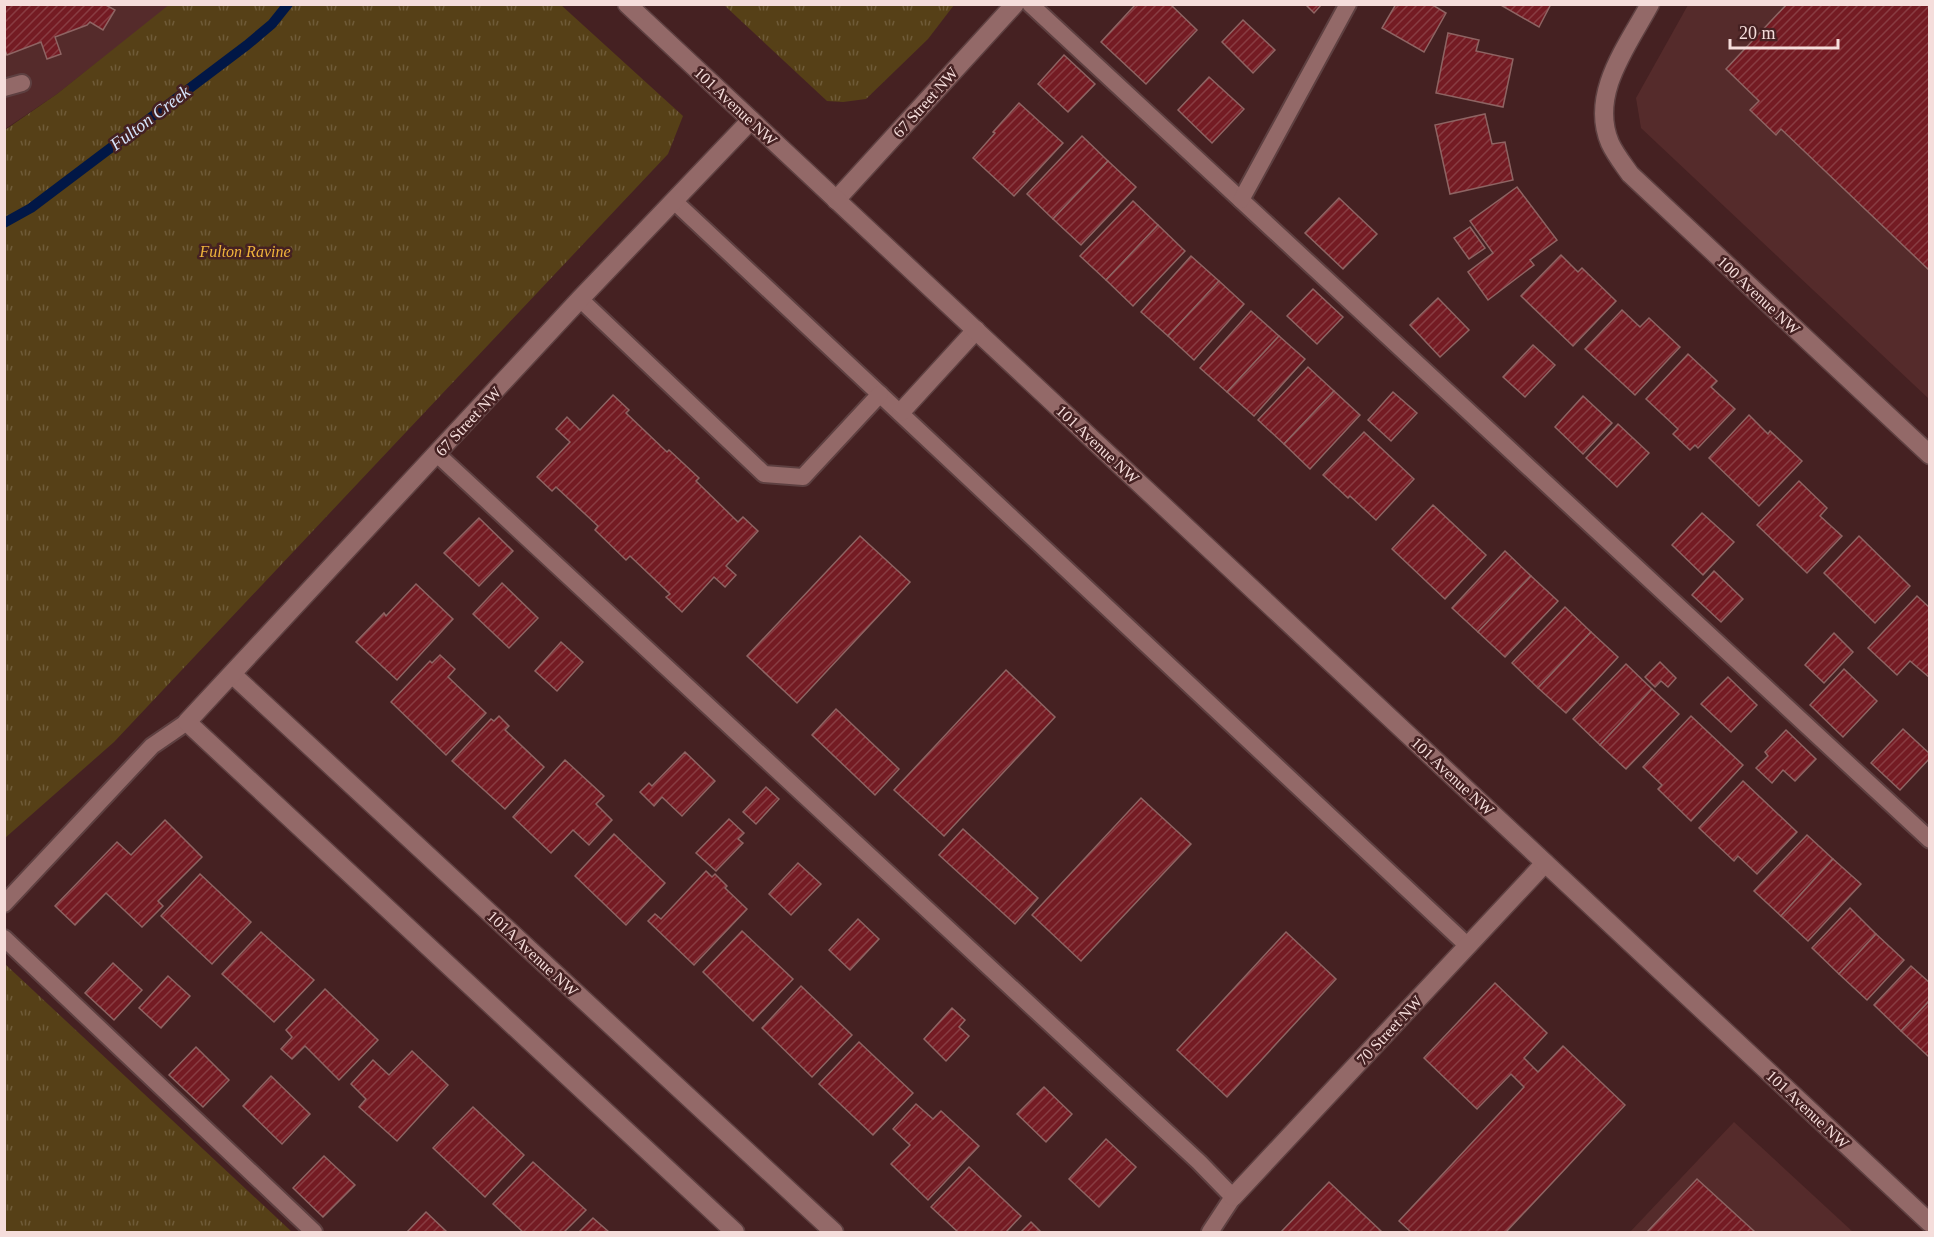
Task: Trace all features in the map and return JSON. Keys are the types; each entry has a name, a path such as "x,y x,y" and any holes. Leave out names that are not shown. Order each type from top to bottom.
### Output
{"street":[{"name":"101 Avenue NW","path":"627,4 1929,1223"},
{"name":"67 Street NW","path":"836,200 1015,4"},
{"name":"100 Avenue NW","path":"1650,4 1614,69 1607,87 1605,124 1610,142 1630,174 1929,455"},
{"name":"67 Street NW","path":"187,722 580,299 751,120"},
{"path":"901,412 976,330"},
{"name":"101A Avenue NW","path":"233,675 834,1233"},
{"path":"187,722 735,1233"},
{"name":"70 Street NW","path":"1233,1197 1545,863"}],"lane":[{"path":"1030,4 1929,840"},
{"path":"1241,201 1348,4"},
{"path":"4,88 22,83"},
{"path":"674,201 1468,946"},
{"path":"580,299 764,474 803,477 880,394"},
{"path":"437,454 1199,1162 1233,1197 1210,1233"},
{"path":"4,904 152,746 187,722"},
{"path":"4,938 314,1233"}],"shaded area":[{"path":"5,5 170,5 57,94 5,129"},
{"path":"1688,5 1929,5 1929,399 1641,128 1636,98"},
{"path":"1734,1122 1853,1232 1630,1232"}],"green space":[{"name":"Fulton Ravine","path":"170,4 561,5 683,116 668,154 114,742 5,838 5,130 57,94"},
{"path":"724,5 954,5 928,39 866,99 843,102 827,101"},
{"path":"5,964 292,1232 5,1232"}],"building":[{"path":"4,4 104,4 115,10 103,30 90,22 55,37 61,54 47,59 41,42 7,55 4,48"},
{"path":"1136,4 1170,4 1197,30 1146,84 1101,42"},
{"path":"1305,4 1322,4 1314,13"},
{"path":"1396,4 1431,4 1446,13 1424,52 1382,28"},
{"path":"1499,4 1551,4 1539,27"},
{"path":"1787,4 1930,4 1930,271 1781,129 1776,135 1750,110 1759,101 1726,69"},
{"path":"1243,20 1275,50 1253,73 1222,42"},
{"path":"1448,33 1479,40 1476,51 1513,59 1503,107 1436,93"},
{"path":"1064,55 1095,84 1068,112 1038,84"},
{"path":"1209,77 1244,109 1212,143 1178,110"},
{"path":"1019,103 1063,143 1014,196 973,158"},
{"path":"1485,114 1492,144 1505,142 1513,180 1450,194 1435,125"},
{"path":"1082,136 1108,161 1053,219 1027,194"},
{"path":"1108,161 1136,187 1081,245 1053,219"},
{"path":"1517,187 1557,240 1530,260 1534,265 1488,300 1468,272 1493,253 1470,221"},
{"path":"1339,198 1377,234 1343,269 1305,233"},
{"path":"1133,201 1158,225 1106,280 1080,256"},
{"path":"1158,225 1185,251 1133,306 1106,280"},
{"path":"1470,227 1485,248 1469,259 1454,238"},
{"path":"1561,255 1578,272 1582,268 1616,301 1573,346 1521,296"},
{"path":"1191,256 1219,281 1168,336 1141,312"},
{"path":"1219,281 1244,304 1194,360 1168,336"},
{"path":"1313,289 1343,317 1317,344 1287,316"},
{"path":"1438,298 1469,330 1440,357 1410,325"},
{"path":"1622,310 1640,327 1649,318 1680,347 1635,395 1585,349"},
{"path":"1251,311 1279,336 1227,392 1200,368"},
{"path":"1279,336 1305,359 1254,416 1227,392"},
{"path":"1533,345 1555,365 1525,397 1503,377"},
{"path":"1688,354 1717,381 1711,387 1735,409 1698,448 1695,445 1690,450 1673,434 1678,429 1646,399"},
{"path":"1308,367 1334,391 1284,444 1258,420"},
{"path":"1334,391 1360,415 1310,469 1284,444"},
{"path":"1393,392 1417,413 1391,441 1368,420"},
{"path":"613,395 629,410 626,413 667,452 669,450 699,478 696,481 738,522 743,517 758,531 726,566 736,575 725,587 714,577 682,612 666,597 670,594 630,556 626,560 595,530 598,526 556,487 552,491 537,477 570,442 556,429 567,417 580,430"},
{"path":"1583,396 1612,423 1583,454 1555,427"},
{"path":"1749,415 1768,434 1770,431 1802,461 1759,506 1709,458"},
{"path":"1618,424 1649,453 1617,487 1586,458"},
{"path":"1364,432 1414,479 1376,520 1323,475"},
{"path":"1799,481 1827,508 1820,516 1842,536 1807,573 1757,525"},
{"path":"1433,505 1486,555 1445,599 1392,549"},
{"path":"1702,513 1734,542 1703,575 1672,545"},
{"path":"479,518 513,551 479,586 444,553"},
{"path":"860,536 910,582 797,703 747,656"},
{"path":"1859,536 1910,586 1875,623 1824,573"},
{"path":"1505,551 1531,576 1478,632 1452,608"},
{"path":"1714,571 1743,599 1721,622 1692,595"},
{"path":"1531,576 1558,601 1505,657 1478,632"},
{"path":"502,583 538,618 509,648 473,614"},
{"path":"416,584 453,619 397,680 356,642 384,613 386,616"},
{"path":"1917,596 1930,608 1930,678 1910,661 1897,675 1868,648"},
{"path":"1565,607 1591,632 1538,688 1512,663"},
{"path":"1591,632 1618,657 1566,713 1538,688"},
{"path":"1834,633 1853,652 1824,683 1805,665"},
{"path":"561,642 583,662 557,691 535,671"},
{"path":"440,655 455,669 448,677 486,713 446,755 391,702 430,661 432,663"},
{"path":"1660,662 1676,678 1668,687 1661,681 1655,687 1645,677"},
{"path":"1626,664 1652,689 1600,745 1573,719"},
{"path":"1844,669 1877,701 1843,737 1810,705"},
{"path":"1006,670 1055,717 944,836 894,790"},
{"path":"1728,677 1757,705 1731,732 1701,704"},
{"path":"1652,689 1679,714 1626,769 1600,745"},
{"path":"836,709 899,769 875,795 812,735"},
{"path":"499,716 509,726 505,730 544,767 505,809 452,761 491,719 494,721"},
{"path":"1691,716 1743,765 1691,821 1658,789 1662,785 1643,767"},
{"path":"1903,729 1930,754 1930,758 1900,790 1871,763"},
{"path":"1786,730 1816,759 1795,781 1783,770 1772,783 1756,768 1768,756 1765,752"},
{"path":"685,752 715,781 682,816 662,797 654,806 640,792 649,783 652,786"},
{"path":"565,760 604,796 596,804 612,820 589,845 573,830 551,853 513,817"},
{"path":"1743,781 1797,832 1757,874 1738,856 1734,861 1699,828"},
{"path":"766,787 779,799 756,824 743,812"},
{"path":"1141,798 1191,844 1081,961 1032,915"},
{"path":"729,819 744,833 738,839 743,843 716,871 696,853"},
{"path":"165,820 202,857 158,901 163,906 142,927 106,893 75,925 55,906 117,842 131,855"},
{"path":"963,829 1038,898 1015,924 939,855"},
{"path":"614,834 665,883 626,925 575,876"},
{"path":"1807,835 1833,859 1781,916 1754,891"},
{"path":"1833,859 1861,884 1808,941 1781,916"},
{"path":"798,863 821,884 791,915 769,894"},
{"path":"706,871 712,877 715,874 727,886 725,888 747,909 694,965 648,921 655,914 661,919"},
{"path":"200,874 251,922 212,964 161,916"},
{"path":"1850,908 1876,934 1839,974 1812,948"},
{"path":"858,919 879,939 850,970 829,950"},
{"path":"742,931 793,979 753,1021 703,972"},
{"path":"261,932 314,980 274,1022 222,974"},
{"path":"1286,932 1336,979 1227,1097 1177,1050"},
{"path":"1876,934 1904,960 1867,1000 1839,974"},
{"path":"113,963 142,990 114,1020 85,993"},
{"path":"1911,966 1930,983 1930,1000 1901,1031 1874,1005"},
{"path":"168,976 190,996 161,1028 139,1008"},
{"path":"1495,983 1547,1033 1524,1058 1538,1072 1563,1046 1625,1105 1506,1232 1411,1232 1399,1221 1524,1087 1511,1074 1477,1109 1424,1058"},
{"path":"801,986 852,1035 812,1077 762,1028"},
{"path":"325,989 378,1040 339,1080 305,1046 292,1059 281,1049 292,1037 286,1030"},
{"path":"1930,1000 1930,1054 1928,1056 1901,1031"},
{"path":"952,1008 965,1020 959,1027 969,1036 946,1061 924,1039"},
{"path":"859,1042 913,1093 873,1135 819,1084"},
{"path":"196,1047 229,1080 203,1107 169,1075"},
{"path":"412,1051 448,1085 397,1141 359,1107 366,1099 351,1084 373,1060 389,1075"},
{"path":"271,1076 310,1114 282,1144 243,1106"},
{"path":"1044,1087 1072,1114 1046,1142 1017,1114"},
{"path":"916,1104 933,1119 941,1111 979,1146 928,1200 891,1164 910,1145 893,1129"},
{"path":"473,1107 524,1155 485,1197 433,1148"},
{"path":"1106,1139 1136,1167 1099,1207 1069,1179"},
{"path":"324,1156 355,1185 323,1217 293,1188"},
{"path":"533,1162 586,1210 564,1232 523,1232 493,1204"},
{"path":"969,1167 1021,1216 1006,1232 958,1232 931,1207"},
{"path":"1697,1179 1755,1232 1647,1232"},
{"path":"1329,1182 1382,1232 1281,1232"},
{"path":"426,1212 447,1232 407,1232"},
{"path":"593,1218 609,1232 579,1232"},
{"path":"1031,1222 1041,1232 1021,1232"}],"waterway":[{"name":"Fulton Creek","path":"4,223 31,208 247,45 272,24 288,4"}]}
